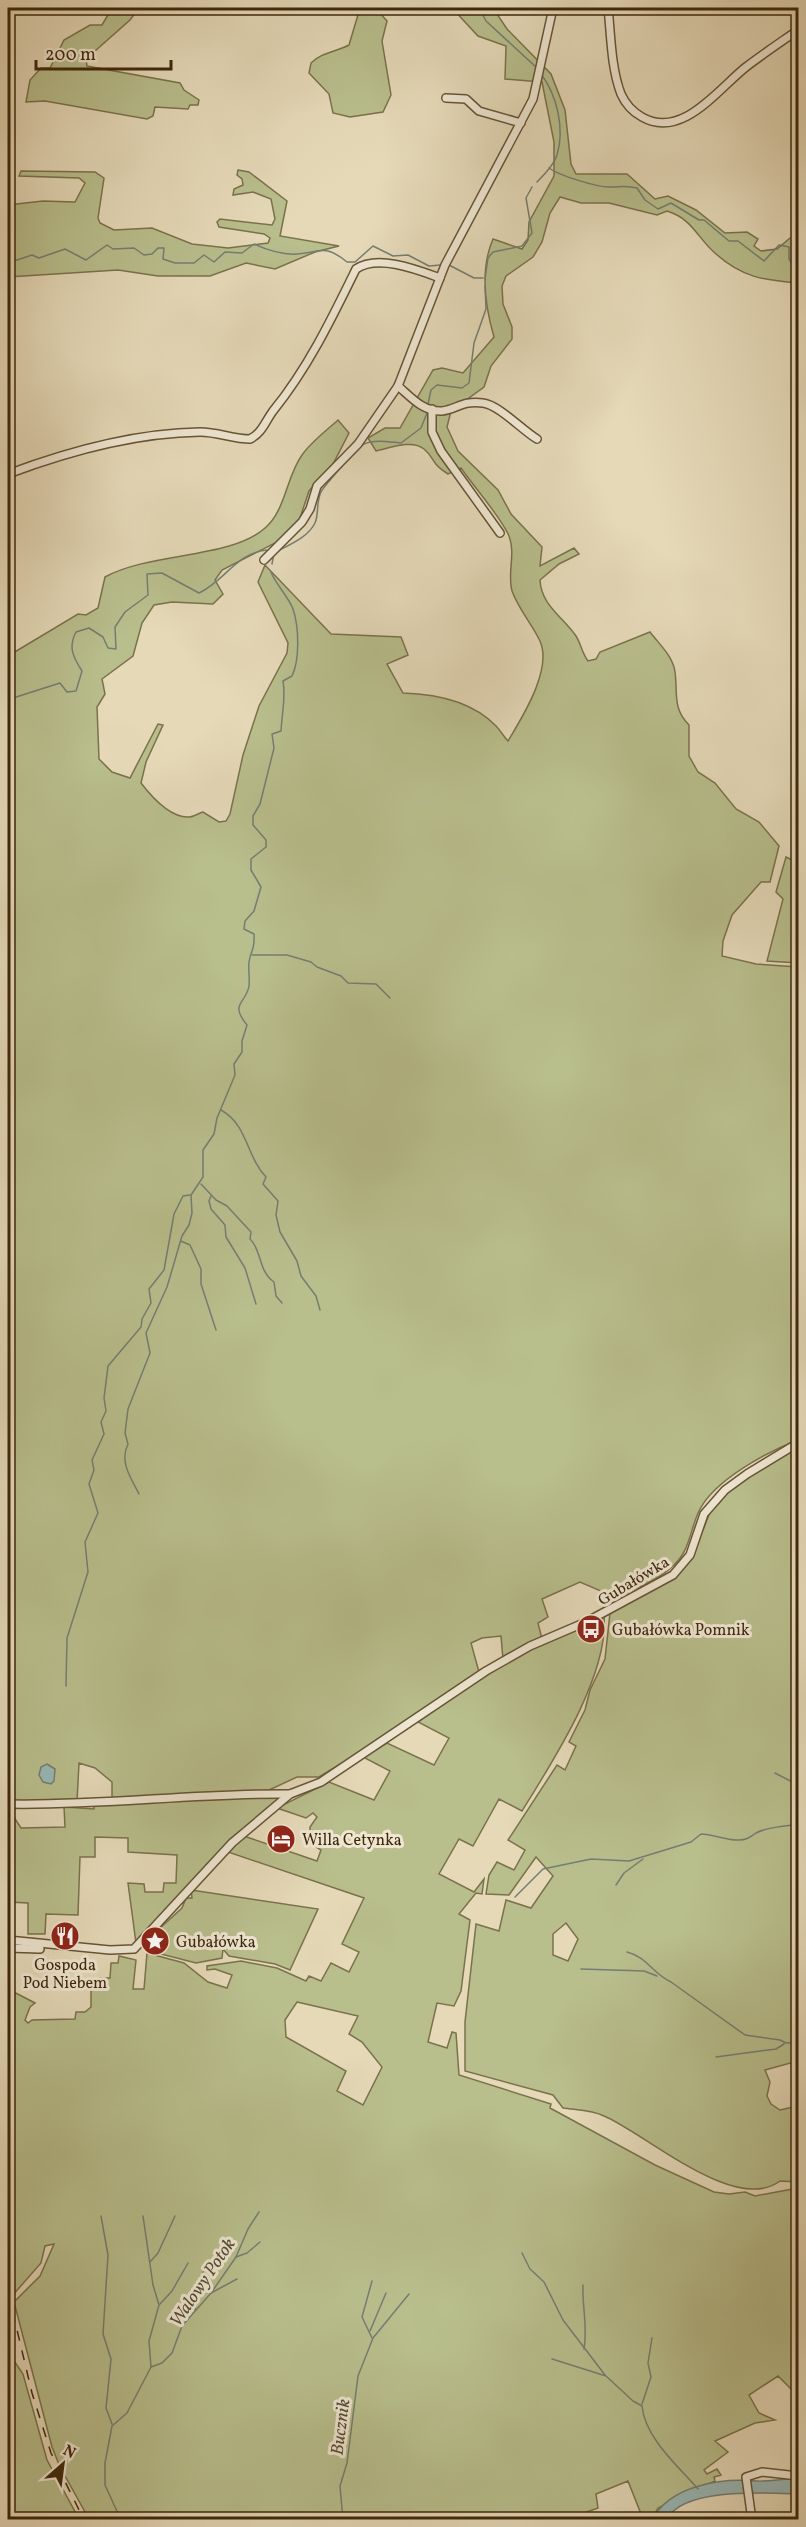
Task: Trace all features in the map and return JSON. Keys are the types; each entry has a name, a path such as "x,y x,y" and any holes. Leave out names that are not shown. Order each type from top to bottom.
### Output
{"street":[{"path":"264,560 302,522 310,509 317,486 358,444 398,386 440,278 462,229 533,99 553,8"},
{"path":"608,8 617,74 624,99 639,115 662,123 676,121 690,115 746,67 798,30"},
{"path":"446,98 466,99 479,111 521,123"},
{"path":"8,474 85,447 153,437 200,432 250,439 264,426 304,370 347,293 356,269 363,265 385,264 440,278"},
{"path":"398,386 421,407 442,411 462,402 495,406 518,427 537,439"},
{"path":"432,409 432,432 441,451 500,533"},
{"name":"Gubałówka","path":"8,1940 110,1950 134,1949 232,1843 290,1794 321,1782 486,1671 530,1647 593,1619 673,1575 690,1555 704,1514 725,1490 798,1443"},
{"name":"Gubałówka","path":"8,1804 59,1805 138,1798 290,1794"},
{"path":"8,1948 40,1949"},
{"path":"752,2520 747,2480 750,2475 762,2472 798,2475"}],"green space":[{"path":"112,8 139,8 130,20 86,59 87,66 180,83 184,90 199,100 198,105 190,105 188,109 155,107 153,116 147,119 45,101 26,102 30,80 41,68 50,68 64,40 90,25 102,25"},
{"path":"360,8 378,8 377,10 387,21 382,41 391,95 383,112 350,117 333,113 329,94 309,73 311,63 315,59 349,45"},
{"path":"452,8 493,8 507,29 551,74 565,110 571,164 576,174 627,174 655,199 668,196 696,210 725,233 747,232 758,239 754,246 761,251 777,249 790,238 798,240 798,283 775,281 745,273 726,262 676,214 667,211 657,215 609,203 581,203 560,197 550,213 542,242 533,257 506,276 502,286 503,304 512,327 512,339 491,366 484,387 451,411 447,427 458,451 498,490 511,514 542,547 540,566 574,548 579,554 559,564 540,580 541,589 548,604 576,636 588,661 596,659 600,652 650,632 669,655 674,666 678,706 689,725 689,756 698,772 715,783 736,809 759,822 779,846 770,882 761,882 732,915 723,941 722,956 756,964 798,967 798,1440 742,1468 716,1489 699,1511 683,1553 667,1571 652,1581 609,1600 601,1591 580,1582 542,1599 548,1617 538,1623 542,1639 503,1659 501,1636 482,1638 471,1643 479,1672 393,1732 319,1777 297,1777 267,1791 112,1798 112,1782 95,1768 79,1763 77,1802 8,1803 8,656 78,614 86,615 98,608 105,577 144,563 232,545 250,538 265,528 272,521 282,503 292,473 302,455 338,420 349,433 333,464 309,491 300,518 293,528 281,540 222,570 215,580 223,594 213,604 172,602 154,605 142,623 133,656 102,679 105,694 97,707 99,759 112,772 130,778 158,724 163,725 146,762 141,783 156,800 175,814 189,817 203,812 219,822 226,821 230,814 243,755 259,706 287,653 288,643 258,582 265,565 331,634 401,637 408,655 387,664 403,693 440,697 476,710 498,728 508,741 535,691 543,663 543,650 539,639 512,591 510,577 512,550 509,536 494,511 461,468 448,474 419,446 401,445 376,451 368,438 385,428 400,428 433,370 442,368 463,373 494,337 485,288 486,263 493,239 522,249 528,240 529,222 554,176 554,142 542,82 505,79 506,46 478,36"},
{"path":"238,170 249,172 287,201 280,236 339,246 315,252 275,269 246,263 210,276 158,276 118,270 8,277 8,205 43,201 75,202 85,183 79,178 19,176 21,171 95,172 104,178 98,218 100,223 114,230 152,228 192,244 228,248 268,243 270,238 264,234 219,227 217,222 220,219 272,225 275,219 271,199 253,192 233,195 234,189 243,185 242,179 237,175"},
{"path":"786,857 798,863 798,963 767,961 783,899 776,892"},
{"path":"798,1448 798,2061 765,2070 770,2082 767,2096 771,2104 780,2110 798,2106 798,2182 780,2181 761,2189 739,2188 715,2180 690,2168 604,2116 589,2111 563,2108 553,2095 465,2071 465,2022 476,1924 499,1931 506,1900 531,1908 553,1876 536,1857 509,1895 486,1894 489,1875 497,1862 514,1870 525,1850 508,1840 557,1765 565,1770 576,1746 569,1742 585,1710 590,1690 605,1659 610,1613 676,1577 697,1544 711,1510 725,1493 765,1464","holes":["566,1923 578,1939 568,1961 553,1955 553,1934"]},
{"path":"604,1616 603,1639 598,1664 588,1690 563,1743 522,1811 499,1799 473,1846 459,1839 439,1874 474,1892 484,1879 482,1894 476,1893 459,1914 470,1920 461,1991 454,2006 437,2003 428,2042 447,2048 452,2032 456,2033 459,2075 551,2104 550,2108 655,2165 714,2192 729,2194 745,2192 755,2196 798,2188 798,2396 778,2376 749,2395 759,2413 775,2420 755,2423 715,2441 728,2452 704,2470 707,2474 717,2469 721,2475 714,2477 715,2481 658,2508 652,2519 643,2519 628,2481 596,2494 598,2508 562,2519 542,2514 529,2520 89,2519 60,2467 52,2447 14,2302 40,2276 54,2244 45,2246 41,2263 12,2296 8,2269 8,1989 35,2003 30,2007 25,2020 28,2023 32,2020 75,2019 76,2012 85,2012 91,2007 91,1983 97,1984 98,1978 110,1978 111,1963 118,1963 119,1956 136,1960 133,1989 144,1989 147,1953 184,1963 208,1982 227,1988 232,1975 215,1969 207,1970 207,1966 241,1961 277,1968 306,1981 309,1976 321,1981 331,1963 349,1972 359,1952 342,1944 364,1898 228,1852 244,1836 317,1861 321,1850 310,1843 310,1827 317,1817 313,1813 306,1818 277,1808 329,1782 374,1800 390,1771 363,1757 387,1743 434,1765 449,1738 418,1722 473,1682 542,1643","holes":["297,2002 358,2016 349,2034 362,2042 382,2067 363,2105 337,2091 346,2071 286,2037 285,2020"]},
{"path":"284,1796 230,1839 212,1863 136,1943 128,1883 144,1884 145,1892 163,1892 164,1883 176,1883 177,1855 128,1852 128,1838 95,1837 95,1857 80,1857 78,1915 46,1914 45,1934 28,1934 28,1903 8,1902 8,1808 21,1828 65,1827 64,1807 94,1809 94,1804"},
{"path":"191,1890 318,1909 290,1970 275,1964 229,1956 223,1949 222,1958 196,1963 157,1953 159,1929 182,1908 186,1898 192,1898"},
{"path":"8,2352 23,2374 47,2460 79,2519 8,2519"}],"water":[{"path":"47,1764 55,1769 54,1781 51,1784 43,1782 39,1775 41,1767"},
{"path":"798,2479 798,2494 747,2493 708,2497 690,2501 676,2509 667,2519 652,2520 660,2508 671,2499 698,2486 728,2481"}],"waterway":[{"path":"479,8 486,21 537,68"},
{"path":"537,182 556,159 560,134 555,102 541,74"},
{"path":"549,168 595,185 637,188 645,200 658,209 671,203 699,220 704,220 729,241 738,241 764,261 779,245 789,247 789,259 795,269 798,268"},
{"path":"485,279 488,258 493,252 522,246 532,233 526,198 532,187"},
{"path":"8,263 32,255 39,258 65,249 86,260 107,245 113,249 134,248 144,255 152,254 158,248 164,248 163,259 175,263 194,263 204,255 214,262 225,252 242,253 254,244 286,254 328,251 347,262 355,262 373,246 393,256 408,255 429,266 441,265"},
{"path":"449,265 474,278 483,278"},
{"path":"428,404 431,390 437,385 462,388 469,383 474,343 486,309 485,286"},
{"path":"278,551 299,540 312,528 316,520 321,492 361,446 382,441 401,443 421,428 427,413"},
{"path":"8,726 13,698 60,683 67,692 76,691 82,671 72,647 76,632 89,628 103,637 108,648 116,649 115,627 125,612 148,595 147,574 162,573 199,593 247,556 267,550"},
{"path":"272,564 274,553"},
{"path":"139,1494 125,1464 128,1444 125,1433 128,1409 150,1353 146,1333 167,1287 182,1236 189,1225 192,1213 191,1195 203,1177 203,1150 214,1134 217,1118 235,1075 234,1064 242,1052 242,1041 247,1025 239,1008 249,986 249,962 254,934 244,929 245,921 254,911 261,887 251,870 251,859 266,847 266,840 253,825 253,816 260,804 274,748 272,734 281,731 283,681 292,676 297,652 293,609 271,572"},
{"path":"252,955 287,955 311,962 317,967 341,976 348,983 376,984 390,998"},
{"path":"221,1110 237,1124 254,1160 266,1177 263,1184 278,1201 276,1215 280,1232 297,1261 301,1276 316,1296 320,1310"},
{"path":"201,1184 216,1200 227,1206 251,1232 250,1239 257,1249 265,1272 274,1282 276,1296 282,1303"},
{"path":"66,1686 67,1638 88,1572 85,1542 98,1513 89,1484 94,1470 92,1460 104,1434 101,1422 106,1411 104,1398 108,1366 141,1327 142,1319 151,1303 149,1289 164,1270 174,1214 183,1196 190,1195"},
{"path":"211,1196 209,1201 211,1209 225,1225 226,1237 245,1268 256,1304"},
{"path":"181,1241 190,1245 201,1269 201,1284 216,1330"},
{"path":"775,1773 798,1785"},
{"path":"515,1897 543,1869 591,1859 629,1861 691,1842 701,1834 742,1840 765,1830 798,1825"},
{"path":"616,1885 624,1873 643,1859"},
{"path":"627,1952 640,1958 659,1975 745,2035 786,2043 798,2042"},
{"path":"581,1969 644,1971 657,1976"},
{"path":"716,2057 776,2049 784,2044"},
{"name":"Walowy Potok","path":"121,2520 105,2485 105,2463 112,2426 127,2413 151,2367 162,2363 172,2353 182,2326 211,2293 236,2257 248,2229 259,2212"},
{"path":"101,2216 108,2255 103,2334 111,2359 106,2408 112,2424"},
{"path":"143,2216 153,2285 159,2305 149,2341 151,2367"},
{"path":"150,2262 158,2253 175,2216"},
{"path":"236,2257 247,2253 260,2242"},
{"path":"522,2253 530,2269 544,2282 563,2320 605,2375"},
{"path":"160,2304 172,2291 188,2263"},
{"path":"195,2310 205,2264"},
{"path":"211,2293 237,2279"},
{"path":"372,2281 362,2317 372,2338"},
{"path":"583,2285 584,2349"},
{"path":"370,2331 386,2293"},
{"name":"Bucznik","path":"343,2520 340,2486 347,2463 358,2376 373,2338 409,2294"},
{"path":"642,2404 651,2377 648,2363 652,2338"},
{"path":"552,2359 606,2376 633,2401 642,2406 644,2418 656,2440 698,2489"}],"railway":[{"path":"8,2292 32,2393 51,2453 84,2520"}],"place":[{"name":"Gubałówka Pomnik","path":"591,1629"},
{"name":"Willa Cetynka","path":"281,1839"},
{"name":"Gospoda Pod Niebem","path":"65,1936"},
{"name":"Gubałówka","path":"155,1941"}]}
